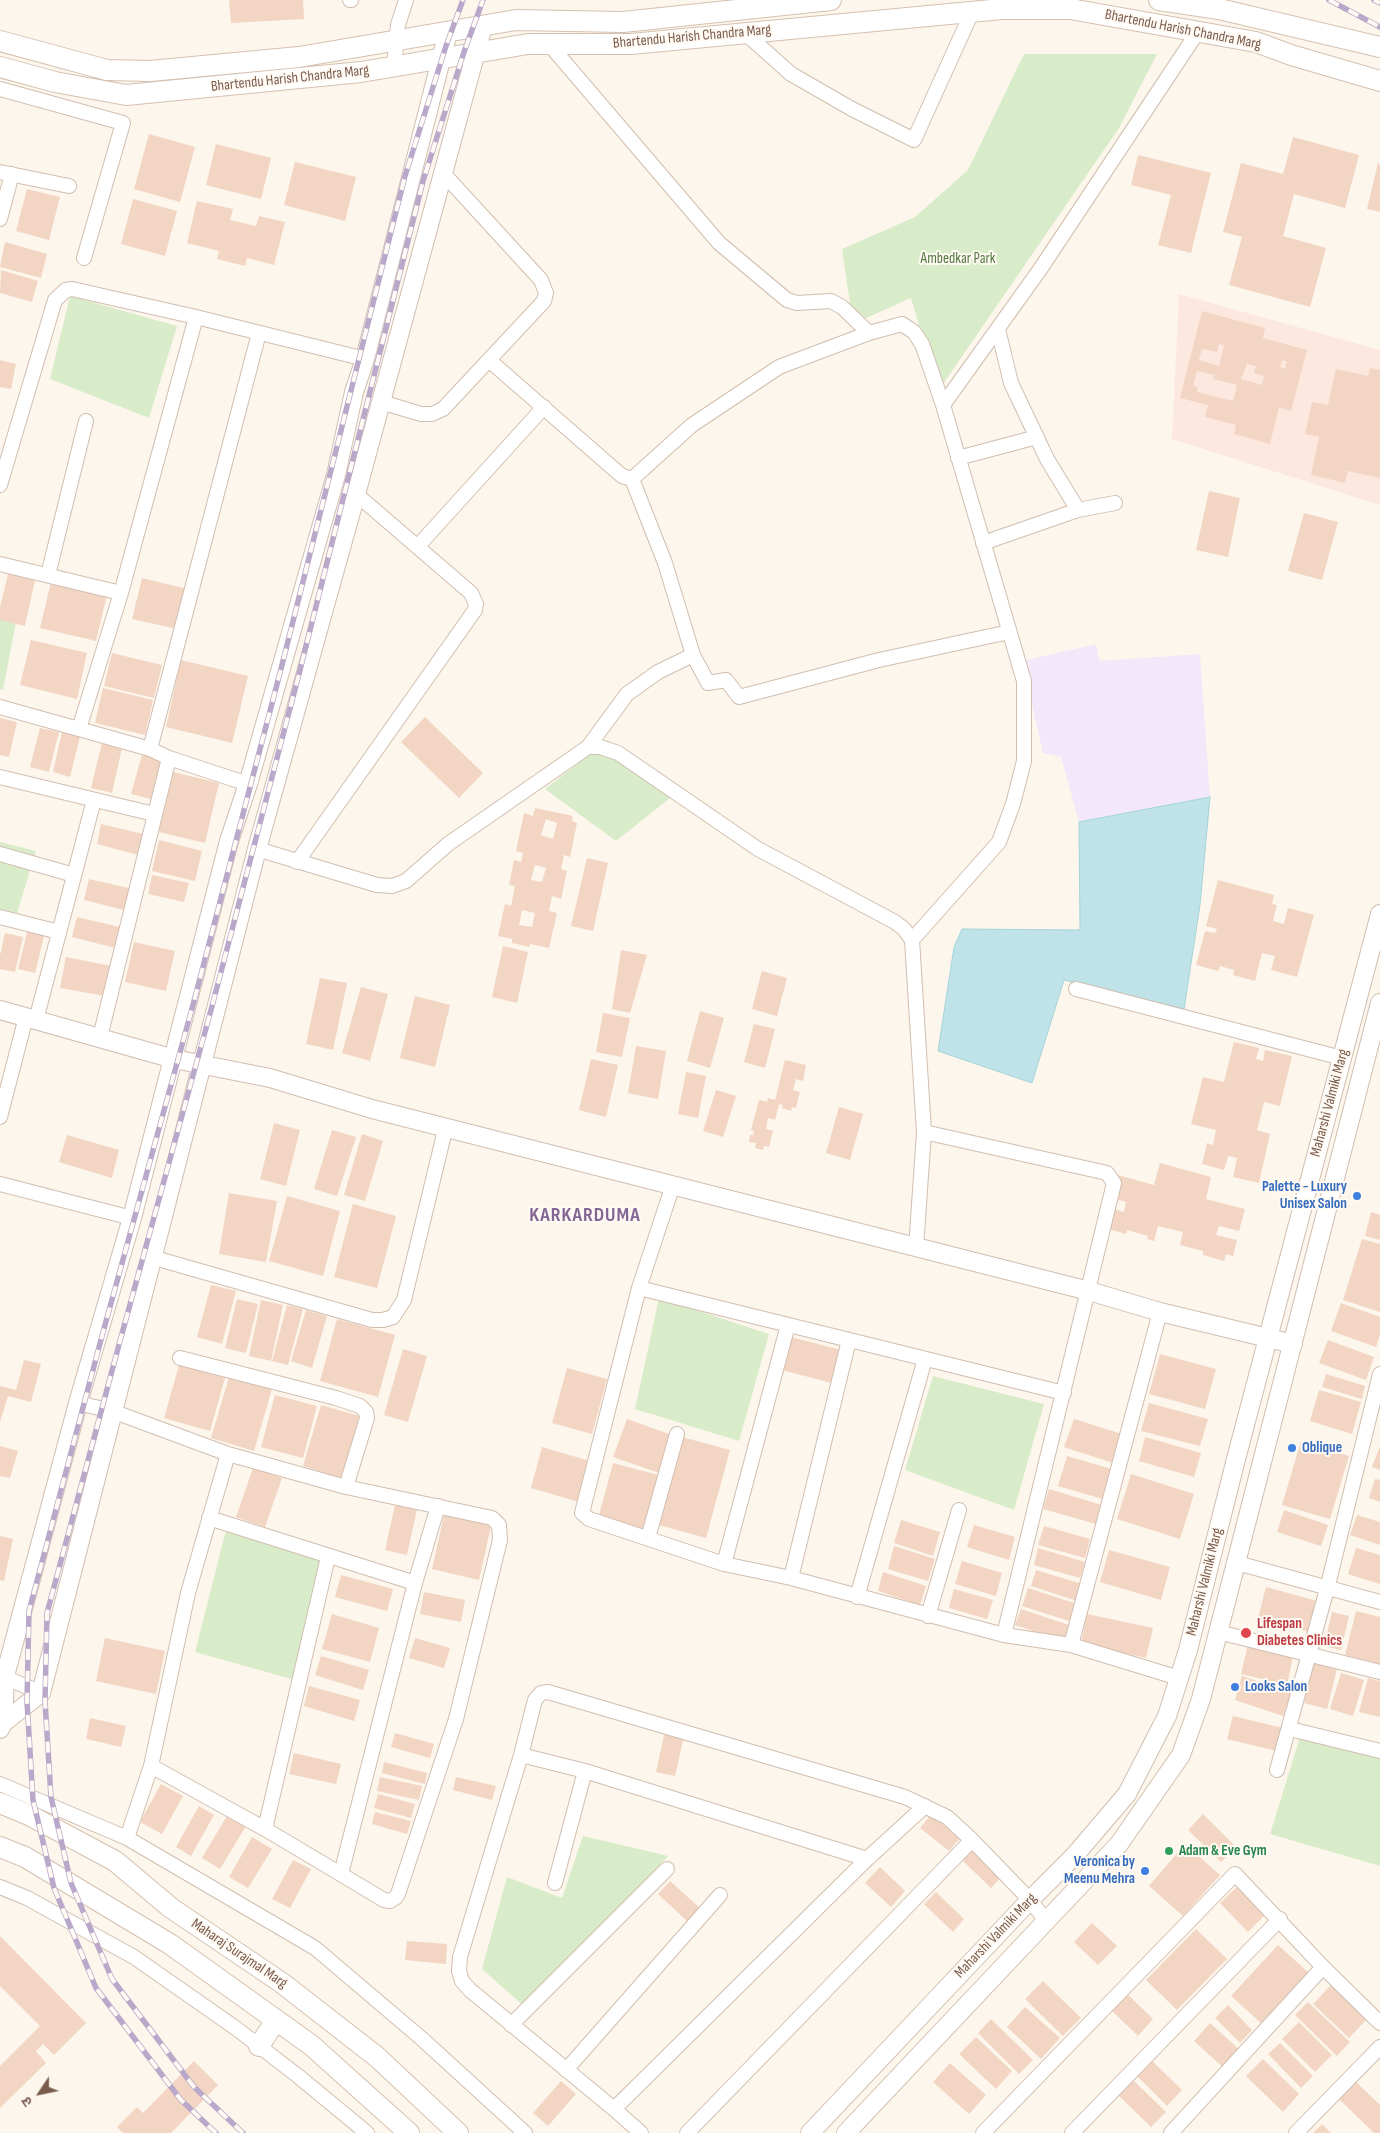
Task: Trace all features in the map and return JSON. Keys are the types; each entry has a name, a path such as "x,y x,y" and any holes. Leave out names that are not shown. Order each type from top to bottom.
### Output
{"main road":[{"name":"Bhartendu Harish Chandra Marg","path":"0,42 107,70 150,72 299,57 516,20 623,22 831,0"},
{"name":"Bhartendu Harish Chandra Marg","path":"1159,0 1219,9 1380,47"},
{"name":"Bhartendu Harish Chandra Marg","path":"0,67 55,82 126,95 361,72 528,44 632,44 1071,4 1197,33 1256,42 1380,81"},
{"name":"Maharaj Surajmal Marg","path":"0,1803 29,1815 116,1861 171,1908 282,1983 377,2057 458,2133"},
{"name":"Maharaj Surajmal Marg","path":"0,1847 25,1857 170,1944 311,2045 409,2133"},
{"path":"259,2046 276,2020"}],"street":[{"path":"394,67 398,25 406,0"},
{"path":"745,33 790,74 852,109 914,140 972,12"},
{"path":"2,1726 41,1693 256,850 356,494 483,26"},
{"path":"2,1726 3,1676 78,1403 132,1218 229,841 248,784 336,475 354,392 365,359 448,32"},
{"path":"943,405 1041,268 1197,33"},
{"path":"550,44 719,243 787,300 797,303 831,301 842,308 869,333"},
{"path":"0,89 123,122 84,258"},
{"path":"381,402 421,414 432,414 443,409 544,302 546,293 541,280 442,172"},
{"path":"0,219 6,173 69,186"},
{"path":"0,485 55,300 61,294 72,289 196,317 365,359"},
{"path":"79,729 121,593 196,317"},
{"path":"632,479 692,425 778,367 869,333 902,324 908,326 922,344 943,405 1024,681 1024,761 1013,804 999,842 912,940"},
{"path":"998,329 1011,383 1048,459 1078,510"},
{"path":"150,749 259,333"},
{"path":"490,361 622,476 632,479"},
{"path":"418,546 544,407"},
{"path":"48,575 86,421"},
{"path":"958,458 1037,437"},
{"path":"632,479 665,563 692,655 708,682 726,680 739,697 879,660 1009,632"},
{"path":"297,862 475,610 476,604 471,593 356,494"},
{"path":"983,543 1078,510 1115,503"},
{"path":"0,564 121,593"},
{"path":"256,850 377,885 392,886 406,880 448,844 588,747 627,694 658,672 692,655"},
{"path":"0,708 150,749 170,758 248,784"},
{"path":"588,747 600,746 618,753 758,849 895,922 904,929 912,940 924,1132 916,1248"},
{"path":"100,1037 154,814 170,758"},
{"path":"0,777 154,814"},
{"path":"0,1117 59,932 94,800"},
{"path":"0,854 74,875"},
{"name":"Maharshi Valmiki Marg","path":"810,2133 1030,1900 1075,1855 1127,1794 1167,1716 1179,1678 1380,914"},
{"path":"0,917 59,932"},
{"path":"1076,989 1342,1058"},
{"name":"Maharshi Valmiki Marg","path":"846,2133 1119,1844 1181,1755 1202,1699 1380,1003"},
{"path":"0,1010 174,1059 270,1078 372,1109 446,1126 1089,1291 1160,1312 1293,1344"},
{"path":"151,1257 372,1320 383,1320 393,1316 404,1300 446,1126"},
{"path":"924,1132 1110,1175 1114,1183 1004,1636"},
{"path":"0,1184 132,1218"},
{"path":"673,1184 640,1288 582,1513 589,1519 724,1564 792,1578 1004,1636 1071,1645 1179,1678"},
{"path":"640,1288 1064,1393"},
{"path":"1071,1645 1160,1312"},
{"path":"724,1564 788,1324"},
{"path":"792,1578 849,1340"},
{"path":"180,1358 336,1398 360,1406 366,1412 367,1418 346,1487"},
{"path":"857,1597 925,1359"},
{"path":"1278,1770 1327,1589 1380,1374"},
{"path":"78,1403 112,1411 228,1454 346,1487 492,1518 499,1525 500,1540 456,1719 398,1894 395,1898 390,1901 384,1900 265,1829 151,1766"},
{"path":"648,1538 677,1434"},
{"path":"127,1838 151,1766 188,1593 228,1454"},
{"path":"342,1874 415,1583 438,1506"},
{"path":"928,1616 959,1510"},
{"path":"209,1518 415,1583"},
{"path":"265,1829 328,1557"},
{"path":"1237,1563 1380,1602"},
{"path":"1218,1632 1380,1672"},
{"path":"3,1676 41,1693"},
{"path":"640,2133 614,2108 470,1990 462,1981 459,1971 460,1957 521,1755 535,1700 541,1693 548,1692 905,1797 925,1806 947,1817 972,1840 1030,1900 1046,1921"},
{"path":"1290,1728 1380,1750"},
{"path":"521,1755 585,1772 868,1859"},
{"path":"555,1882 585,1772"},
{"path":"0,1784 127,1838 315,1948 421,2038 525,2133"},
{"path":"614,2108 868,1859 925,1806"},
{"path":"687,2133 972,1840"},
{"path":"511,2025 667,1869"},
{"path":"983,2133 1235,1874 1280,1919 1323,1967 1380,2023"},
{"path":"0,1886 27,1898 134,1957 259,2046 367,2133"},
{"path":"566,2070 720,1895"},
{"path":"1072,2133 1280,1919"},
{"path":"1171,2133 1323,1967"},
{"path":"1296,2133 1380,2047"}],"shaded area":[{"path":"1179,294 1380,350 1380,505 1172,439"},
{"path":"1096,644 1100,661 1200,654 1210,797 1079,822 1061,757 1043,753 1022,661"}],"green space":[{"name":"Ambedkar Park","path":"1024,54 1157,54 1119,128 943,384 936,382 911,298 853,324 842,249 915,217 968,170"},
{"path":"70,296 177,326 149,418 50,379"},
{"path":"0,619 16,622 3,690 0,689"},
{"path":"608,740 675,794 616,841 545,789"},
{"path":"0,842 36,851 17,913 0,909"},
{"path":"659,1298 769,1334 739,1441 635,1409"},
{"path":"933,1376 1044,1404 1014,1510 905,1470"},
{"path":"227,1526 326,1556 295,1680 195,1652"},
{"path":"1300,1737 1380,1754 1380,1866 1270,1834"},
{"path":"583,1836 668,1856 525,2007 482,1969 507,1877 562,1898"}],"water":[{"path":"1210,797 1200,905 1184,1009 1064,980 1032,1083 938,1051 954,947 962,929 1080,930 1079,822"}],"building":[{"path":"229,0 303,0 304,19 231,23"},
{"path":"149,134 195,147 180,202 134,189"},
{"path":"1293,137 1359,155 1345,208 1294,194 1283,236 1326,248 1310,307 1229,285 1242,237 1223,232 1241,163 1283,174"},
{"path":"216,144 271,158 261,199 206,185"},
{"path":"1138,155 1211,173 1191,253 1158,245 1171,195 1131,185"},
{"path":"295,162 356,177 345,221 284,205"},
{"path":"1378,163 1380,164 1380,212 1367,209"},
{"path":"27,189 60,197 49,240 16,231"},
{"path":"133,199 177,211 165,256 121,244"},
{"path":"197,201 233,209 230,220 256,226 259,216 285,222 274,265 247,258 245,266 217,259 219,251 187,243"},
{"path":"5,242 47,254 41,278 0,267"},
{"path":"1,270 38,281 32,302 0,293"},
{"path":"1202,311 1265,328 1263,338 1307,350 1291,411 1279,407 1270,444 1234,434 1236,425 1205,417 1208,405 1180,398","holes":["1219,344 1224,345 1219,366 1199,360 1202,349 1217,352","1282,360 1287,362 1285,369 1280,367","1247,364 1256,366 1254,373 1264,376 1262,385 1241,379","1197,371 1214,375 1213,379 1237,385 1233,401 1197,392 1198,387 1193,386"]},
{"path":"0,360 16,364 11,389 0,387"},
{"path":"1370,368 1380,370 1380,478 1348,471 1345,483 1311,475 1319,437 1305,434 1312,402 1328,405 1336,369 1368,376"},
{"path":"1209,491 1240,498 1228,557 1196,550"},
{"path":"1304,513 1338,522 1322,580 1288,571"},
{"path":"8,574 35,580 25,626 0,620 0,607"},
{"path":"142,578 187,589 177,629 132,619"},
{"path":"51,582 107,595 96,641 40,628"},
{"path":"31,640 87,653 77,699 20,685"},
{"path":"112,653 162,665 154,698 104,686"},
{"path":"181,660 248,676 232,743 166,727"},
{"path":"103,688 153,700 145,735 95,723"},
{"path":"425,717 483,773 459,798 401,742"},
{"path":"0,718 17,722 9,757 0,755"},
{"path":"40,728 59,732 49,772 30,767"},
{"path":"62,732 80,737 70,777 53,772"},
{"path":"102,743 122,748 112,793 91,788"},
{"path":"142,755 163,760 154,800 131,794"},
{"path":"173,772 219,783 205,843 159,832"},
{"path":"535,808 573,816 572,821 577,823 570,857 564,855 561,869 567,871 561,899 552,896 549,911 557,913 549,948 530,944 529,947 512,943 512,939 498,936 505,904 511,906 515,886 509,885 514,860 521,862 523,853 516,851 524,813 533,816","holes":["546,819 557,823 553,839 541,835","535,865 546,868 542,882 531,880","522,910 535,913 532,927 519,925"]},
{"path":"101,824 143,834 138,855 97,844"},
{"path":"159,840 202,851 195,881 152,871"},
{"path":"587,858 608,863 593,931 571,926"},
{"path":"152,875 189,883 184,902 148,894"},
{"path":"89,879 133,889 128,911 84,900"},
{"path":"1218,880 1274,895 1272,904 1277,905 1273,921 1284,924 1288,908 1314,915 1297,977 1271,970 1275,956 1262,953 1255,981 1233,975 1234,970 1220,966 1218,971 1196,965 1205,931 1215,933 1217,929 1206,926"},
{"path":"77,917 124,928 119,949 72,937"},
{"path":"28,928 45,932 35,973 18,969"},
{"path":"5,933 23,937 15,972 0,969 0,955"},
{"path":"134,942 175,951 166,991 125,982"},
{"path":"503,946 528,952 517,1003 492,997"},
{"path":"621,950 647,955 630,1013 612,1009"},
{"path":"66,957 111,966 105,996 60,988"},
{"path":"762,971 787,978 777,1016 752,1009"},
{"path":"320,978 347,983 333,1050 306,1044"},
{"path":"361,987 388,994 370,1061 342,1053"},
{"path":"415,996 450,1005 435,1067 400,1058"},
{"path":"700,1011 724,1018 710,1068 687,1061"},
{"path":"603,1013 630,1018 622,1057 596,1052"},
{"path":"754,1024 775,1029 765,1068 744,1062"},
{"path":"1234,1042 1259,1048 1256,1059 1263,1061 1265,1050 1292,1056 1280,1106 1264,1102 1257,1130 1270,1134 1259,1183 1233,1177 1237,1158 1228,1156 1224,1170 1202,1164 1207,1143 1213,1145 1216,1130 1191,1124 1203,1077 1224,1082"},
{"path":"636,1046 666,1051 658,1099 628,1093"},
{"path":"591,1059 618,1065 606,1117 579,1110"},
{"path":"785,1060 806,1065 803,1081 796,1079 793,1090 800,1092 796,1108 792,1107 791,1111 782,1108 783,1105 779,1104 775,1120 768,1118 766,1129 773,1131 769,1147 764,1146 763,1150 755,1148 756,1143 749,1142 750,1135 753,1135 754,1131 751,1130 759,1100 767,1102 768,1098 775,1100"},
{"path":"686,1072 706,1076 698,1118 678,1114"},
{"path":"716,1090 736,1096 723,1137 703,1131"},
{"path":"839,1107 863,1114 850,1160 826,1153"},
{"path":"274,1123 300,1130 286,1186 260,1179"},
{"path":"332,1130 356,1137 337,1196 314,1189"},
{"path":"362,1134 383,1141 365,1201 344,1195"},
{"path":"67,1135 119,1150 112,1178 59,1162"},
{"path":"1160,1163 1211,1177 1206,1199 1245,1209 1239,1231 1219,1226 1216,1235 1237,1240 1233,1256 1226,1254 1224,1261 1203,1255 1203,1251 1180,1245 1183,1232 1158,1226 1154,1241 1147,1239 1148,1236 1127,1230 1126,1234 1104,1228 1109,1208 1124,1212 1126,1202 1112,1198 1118,1175 1154,1185"},
{"path":"229,1193 277,1201 266,1262 219,1254"},
{"path":"287,1196 340,1211 323,1276 269,1261"},
{"path":"353,1204 396,1216 377,1288 334,1277"},
{"path":"1371,1212 1380,1215 1380,1240 1365,1236"},
{"path":"1362,1239 1380,1244 1380,1312 1343,1300"},
{"path":"211,1285 236,1291 222,1344 197,1337"},
{"path":"237,1299 258,1304 246,1353 225,1348"},
{"path":"261,1300 283,1305 271,1361 249,1356"},
{"path":"1341,1303 1380,1317 1380,1334 1376,1347 1331,1331"},
{"path":"287,1305 303,1309 288,1365 272,1361"},
{"path":"306,1310 327,1316 312,1368 291,1361"},
{"path":"337,1319 395,1335 378,1397 320,1381"},
{"path":"787,1336 841,1350 832,1383 778,1369"},
{"path":"1328,1340 1374,1357 1366,1380 1319,1363"},
{"path":"403,1349 427,1356 408,1422 384,1415"},
{"path":"1160,1354 1216,1369 1205,1409 1149,1394"},
{"path":"24,1360 41,1364 31,1402 8,1396 0,1422 0,1386 16,1390"},
{"path":"179,1365 225,1378 210,1431 164,1418"},
{"path":"567,1368 607,1379 592,1434 552,1423"},
{"path":"1326,1374 1365,1386 1362,1399 1322,1387"},
{"path":"229,1377 272,1389 254,1451 211,1438"},
{"path":"1319,1390 1361,1402 1352,1434 1310,1421"},
{"path":"275,1395 317,1406 303,1458 261,1447"},
{"path":"1149,1403 1208,1419 1200,1446 1141,1431"},
{"path":"321,1405 363,1417 345,1479 303,1466"},
{"path":"627,1419 675,1436 662,1474 613,1457"},
{"path":"1074,1419 1122,1434 1113,1463 1064,1447"},
{"path":"682,1437 730,1450 706,1538 659,1525"},
{"path":"1145,1437 1201,1453 1194,1477 1139,1461"},
{"path":"1301,1441 1349,1456 1330,1519 1282,1505"},
{"path":"0,1446 18,1451 10,1478 0,1476"},
{"path":"1380,1446 1380,1470 1372,1467"},
{"path":"542,1447 590,1461 579,1502 531,1488"},
{"path":"1067,1456 1115,1470 1106,1500 1058,1486"},
{"path":"613,1463 658,1475 643,1531 598,1519"},
{"path":"253,1468 282,1478 265,1527 236,1517"},
{"path":"1131,1474 1194,1494 1180,1539 1117,1519"},
{"path":"1375,1479 1380,1480 1380,1502 1369,1498"},
{"path":"1049,1489 1102,1505 1096,1524 1043,1509"},
{"path":"395,1505 417,1510 407,1555 385,1550"},
{"path":"1284,1510 1328,1525 1321,1546 1277,1532"},
{"path":"445,1511 492,1522 479,1580 432,1569"},
{"path":"1357,1515 1380,1522 1380,1545 1350,1535"},
{"path":"901,1520 940,1532 933,1556 894,1543"},
{"path":"974,1525 1015,1537 1009,1560 967,1547"},
{"path":"1044,1526 1090,1539 1085,1558 1038,1545"},
{"path":"0,1536 13,1539 4,1581 0,1580"},
{"path":"894,1546 935,1559 928,1581 888,1569"},
{"path":"1038,1548 1085,1562 1080,1578 1034,1565"},
{"path":"1356,1548 1380,1555 1380,1584 1348,1574"},
{"path":"1109,1550 1170,1567 1161,1600 1100,1582"},
{"path":"962,1561 1002,1573 996,1596 955,1584"},
{"path":"1036,1570 1082,1584 1077,1601 1031,1586"},
{"path":"883,1572 926,1586 920,1605 878,1591"},
{"path":"341,1575 393,1589 387,1611 335,1597"},
{"path":"1266,1587 1317,1601 1309,1632 1258,1618"},
{"path":"1028,1588 1077,1604 1072,1622 1022,1606"},
{"path":"954,1589 993,1600 987,1619 949,1608"},
{"path":"424,1592 465,1600 461,1622 420,1614"},
{"path":"1021,1609 1069,1625 1064,1641 1015,1625"},
{"path":"1356,1611 1380,1617 1380,1664 1345,1655"},
{"path":"1332,1612 1349,1616 1341,1650 1324,1646"},
{"path":"332,1614 379,1628 370,1662 322,1649"},
{"path":"1087,1614 1153,1628 1146,1658 1081,1644"},
{"path":"105,1638 165,1651 156,1694 96,1681"},
{"path":"415,1638 450,1648 444,1668 409,1658"},
{"path":"1248,1645 1293,1656 1287,1685 1241,1674"},
{"path":"321,1656 369,1670 363,1690 315,1675"},
{"path":"1314,1663 1337,1669 1327,1709 1304,1703"},
{"path":"1341,1673 1364,1680 1353,1716 1330,1709"},
{"path":"1242,1676 1291,1692 1283,1716 1235,1700"},
{"path":"1368,1678 1380,1681 1380,1717 1359,1712"},
{"path":"309,1686 360,1700 354,1721 304,1706"},
{"path":"1233,1716 1283,1728 1277,1751 1227,1739"},
{"path":"90,1718 126,1726 121,1747 86,1739"},
{"path":"665,1731 684,1736 675,1776 656,1772"},
{"path":"395,1733 434,1744 430,1758 391,1747"},
{"path":"294,1753 341,1764 336,1784 289,1774"},
{"path":"384,1762 427,1773 425,1784 382,1773"},
{"path":"380,1777 422,1786 419,1800 377,1791"},
{"path":"456,1777 496,1786 492,1800 453,1790"},
{"path":"161,1784 183,1796 162,1834 140,1822"},
{"path":"378,1794 415,1804 411,1818 374,1808"},
{"path":"199,1806 214,1815 191,1856 176,1847"},
{"path":"375,1812 411,1821 407,1834 372,1824"},
{"path":"932,1813 961,1837 949,1851 920,1828"},
{"path":"228,1814 246,1826 220,1869 202,1858"},
{"path":"1203,1814 1236,1847 1221,1862 1188,1830"},
{"path":"252,1837 272,1849 248,1888 229,1877"},
{"path":"1185,1844 1220,1875 1183,1916 1149,1886"},
{"path":"974,1846 1004,1874 991,1888 962,1860"},
{"path":"293,1860 311,1869 290,1908 272,1899"},
{"path":"880,1867 905,1891 891,1907 865,1883"},
{"path":"670,1881 701,1909 688,1922 658,1894"},
{"path":"1238,1886 1266,1914 1248,1932 1220,1903"},
{"path":"936,1892 964,1919 953,1932 924,1904"},
{"path":"1092,1923 1117,1946 1098,1965 1074,1942"},
{"path":"1196,1929 1227,1959 1177,2010 1146,1980"},
{"path":"0,1936 86,2023 54,2055 43,2044 36,2051 46,2063 0,2108 0,2066 40,2026 0,1986"},
{"path":"407,1941 447,1944 446,1964 405,1960"},
{"path":"1278,1945 1309,1973 1262,2024 1231,1996"},
{"path":"1043,1981 1081,2018 1063,2036 1025,1999"},
{"path":"1332,1984 1368,2018 1349,2038 1313,2004"},
{"path":"1124,1991 1153,2019 1138,2036 1109,2008"},
{"path":"1308,2002 1350,2042 1337,2056 1295,2015"},
{"path":"1228,2005 1252,2030 1240,2043 1215,2018"},
{"path":"1025,2007 1060,2038 1041,2059 1007,2027"},
{"path":"991,2019 1033,2060 1019,2074 978,2033"},
{"path":"1299,2022 1332,2055 1315,2072 1282,2039"},
{"path":"1210,2023 1243,2053 1227,2071 1194,2041"},
{"path":"976,2037 1012,2071 996,2089 959,2054"},
{"path":"1280,2043 1313,2076 1301,2088 1268,2054"},
{"path":"1150,2059 1182,2090 1167,2106 1135,2074"},
{"path":"1263,2059 1299,2094 1283,2112 1246,2076"},
{"path":"194,2061 218,2085 171,2133 123,2133 117,2127 137,2107 143,2113"},
{"path":"950,2063 986,2095 969,2114 933,2082"},
{"path":"1133,2080 1166,2112 1151,2127 1118,2095"},
{"path":"561,2081 576,2094 548,2126 533,2113"},
{"path":"1356,2082 1380,2105 1380,2133 1374,2133 1339,2099"},
{"path":"1322,2124 1331,2133 1313,2133"}],"railway":[{"path":"216,2133 181,2100 96,1988 54,1888 33,1800 27,1702 29,1611 193,1005 281,669 405,176 446,46 463,0"},
{"path":"243,2133 194,2087 112,1979 71,1883 51,1797 45,1701 47,1613 211,1010 299,674 423,181 464,52 483,0"},
{"path":"1329,0 1380,27"},
{"path":"1374,0 1380,3"}],"place":[{"name":"Palette - Luxury Unisex Salon","path":"1357,1196"},
{"name":"Oblique","path":"1292,1448"},
{"name":"Lifespan Diabetes Clinics","path":"1246,1633"},
{"name":"Looks Salon","path":"1235,1687"},
{"name":"Adam & Eve Gym","path":"1169,1851"},
{"name":"Veronica by Meenu Mehra","path":"1145,1871"}],"district":[{"name":"KARKARDUMA","path":"585,1216"}]}
